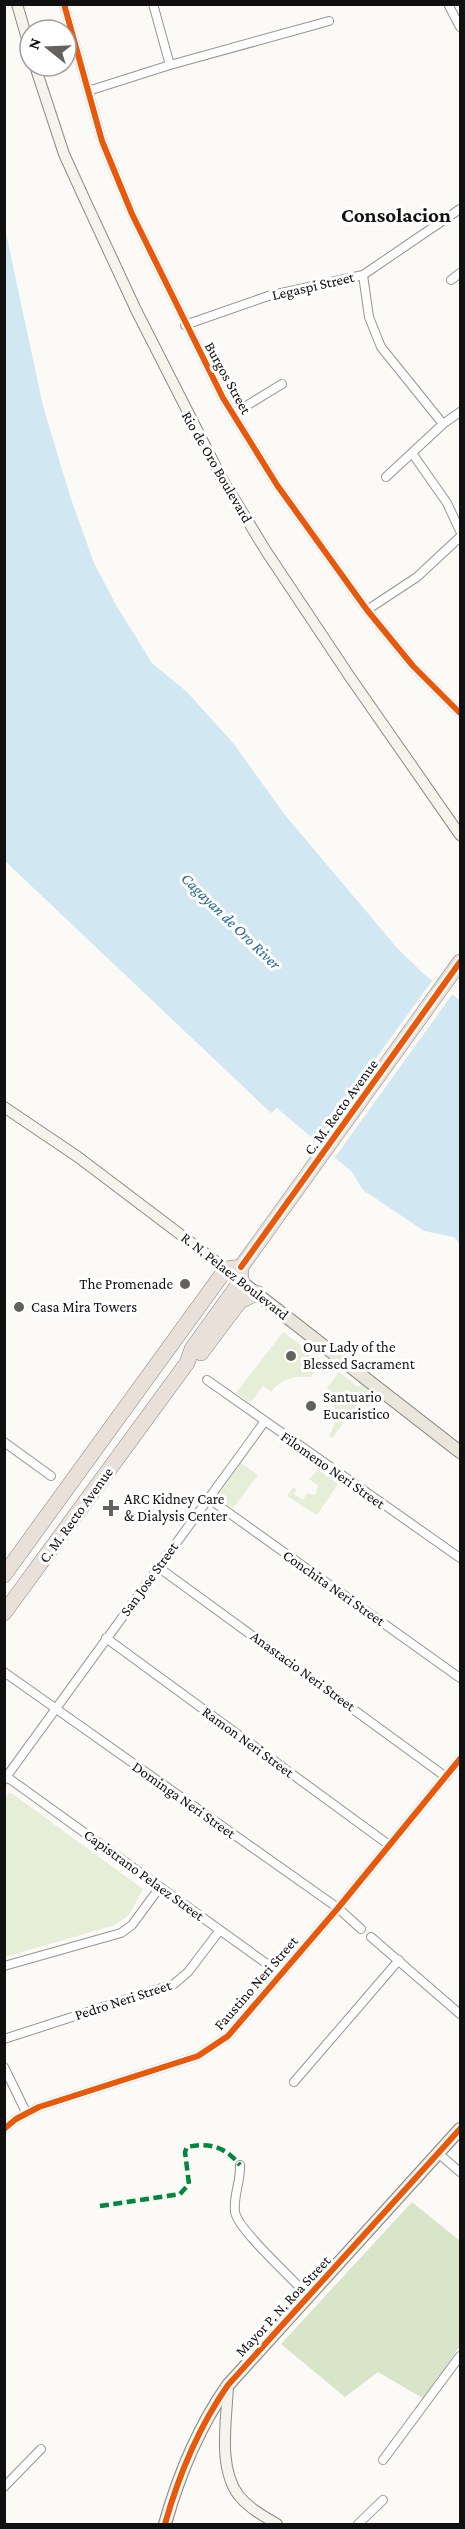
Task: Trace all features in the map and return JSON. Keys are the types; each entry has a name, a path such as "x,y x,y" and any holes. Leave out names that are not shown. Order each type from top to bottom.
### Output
{"highway":[{"name":"C. M. Recto Avenue","path":"4,1575 67,1488 236,1272 460,962"},
{"name":"C. M. Recto Avenue","path":"4,1613 187,1363 192,1349 236,1272"},
{"path":"187,1363 200,1355 240,1301 257,1293"},
{"path":"67,1488 85,1502"}],"main road":[{"name":"Rio de Oro Boulevard","path":"39,78 64,154 136,310 220,477 350,677 460,835"},
{"name":"R. N. Pelaez Boulevard","path":"4,1107 78,1157 236,1272 257,1293 460,1452"},
{"name":"Mayor P. N. Roa Street","path":"165,2524 190,2450 200,2428 228,2385 460,2129"},
{"path":"228,2385 226,2445 228,2473 235,2489 245,2502 277,2524"}],"street":[{"name":"Burgos Street","path":"64,4 102,141 132,214 223,398 272,478 367,610 413,666 460,713"},
{"path":"153,4 170,64"},
{"path":"448,4 460,27"},
{"path":"88,91 170,64 329,21"},
{"name":"Legaspi Street","path":"186,325 268,296 363,275 460,209"},
{"path":"451,280 460,273"},
{"path":"363,275 369,317 381,347 443,424"},
{"path":"233,414 282,384"},
{"path":"386,477 443,424 460,412"},
{"path":"412,453 447,503 460,531"},
{"path":"367,610 417,577 460,537"},
{"name":"Filomeno Neri Street","path":"207,1380 460,1558"},
{"name":"San Jose Street","path":"6,1778 265,1421"},
{"path":"4,1442 51,1476"},
{"name":"Conchita Neri Street","path":"208,1498 460,1678"},
{"name":"Anastacio Neri Street","path":"158,1567 324,1685 446,1777"},
{"name":"Ramon Neri Street","path":"106,1638 389,1845"},
{"name":"Dominga Neri Street","path":"4,1672 338,1908 361,1929"},
{"name":"Faustino Neri Street","path":"4,2129 26,2112 198,2056 228,2036 338,1908 460,1759"},
{"name":"Capistrano Pelaez Street","path":"6,1778 281,1974"},
{"path":"4,1966 121,1933 132,1925 160,1887"},
{"name":"Pedro Neri Street","path":"4,2039 174,1984 188,1972 220,1930"},
{"path":"371,1937 460,2014"},
{"path":"294,2082 399,1960"},
{"path":"4,2067 26,2112"},
{"path":"439,2154 460,2172"},
{"path":"240,2165 241,2175 234,2204 239,2223 308,2296"},
{"path":"383,2460 460,2356"},
{"path":"4,2487 40,2449"},
{"path":"358,2524 383,2500"}],"green space":[{"path":"283,1332 322,1361 311,1377 289,1379 271,1392 263,1386 250,1403 236,1393"},
{"path":"339,1372 358,1387 361,1384 369,1390 332,1438 329,1436 334,1424 335,1412 333,1400 327,1388"},
{"path":"241,1463 258,1475 233,1508 217,1497"},
{"path":"318,1470 338,1484 317,1515 287,1496 293,1487 297,1490 294,1494 303,1500 307,1493 315,1495 318,1486 309,1479"},
{"path":"10,1792 143,1889 129,1915 115,1925 5,1957 4,1800"},
{"path":"412,2202 460,2241 460,2346 424,2399 378,2372 345,2397 281,2344"}],"water":[{"name":"Cagayan de Oro River","path":"4,224 43,406 70,496 94,563 116,605 152,663 187,692 233,743 285,815 398,949 426,976 460,1000 460,1244 454,1237 424,1231 363,1190 352,1172 277,1108 271,1113 5,861"}],"pier":[{"path":"434,978 454,992 333,1160 314,1144"}],"marked path":[{"path":"100,2206 180,2194 189,2184 185,2152 187,2147 203,2145 216,2147 229,2154 240,2165"}],"cycle path":[{"path":"64,4 102,141 132,214 223,398 277,485 367,610 413,666 460,713"},
{"path":"241,1267 460,962"},
{"path":"4,2129 16,2119 39,2107 198,2056 228,2036 338,1908 460,1759"},
{"path":"165,2524 190,2452 207,2418 228,2385 460,2129"}],"place":[{"name":"The Promenade","path":"185,1284"},
{"name":"Casa Mira Towers","path":"19,1307"},
{"name":"Our Lady of the Blessed Sacrament","path":"291,1356"},
{"name":"Santuario Eucaristico","path":"311,1406"},
{"name":"ARC Kidney Care & Dialysis Center","path":"111,1508"}],"district":[{"name":"Consolacion","path":"396,215"}]}
